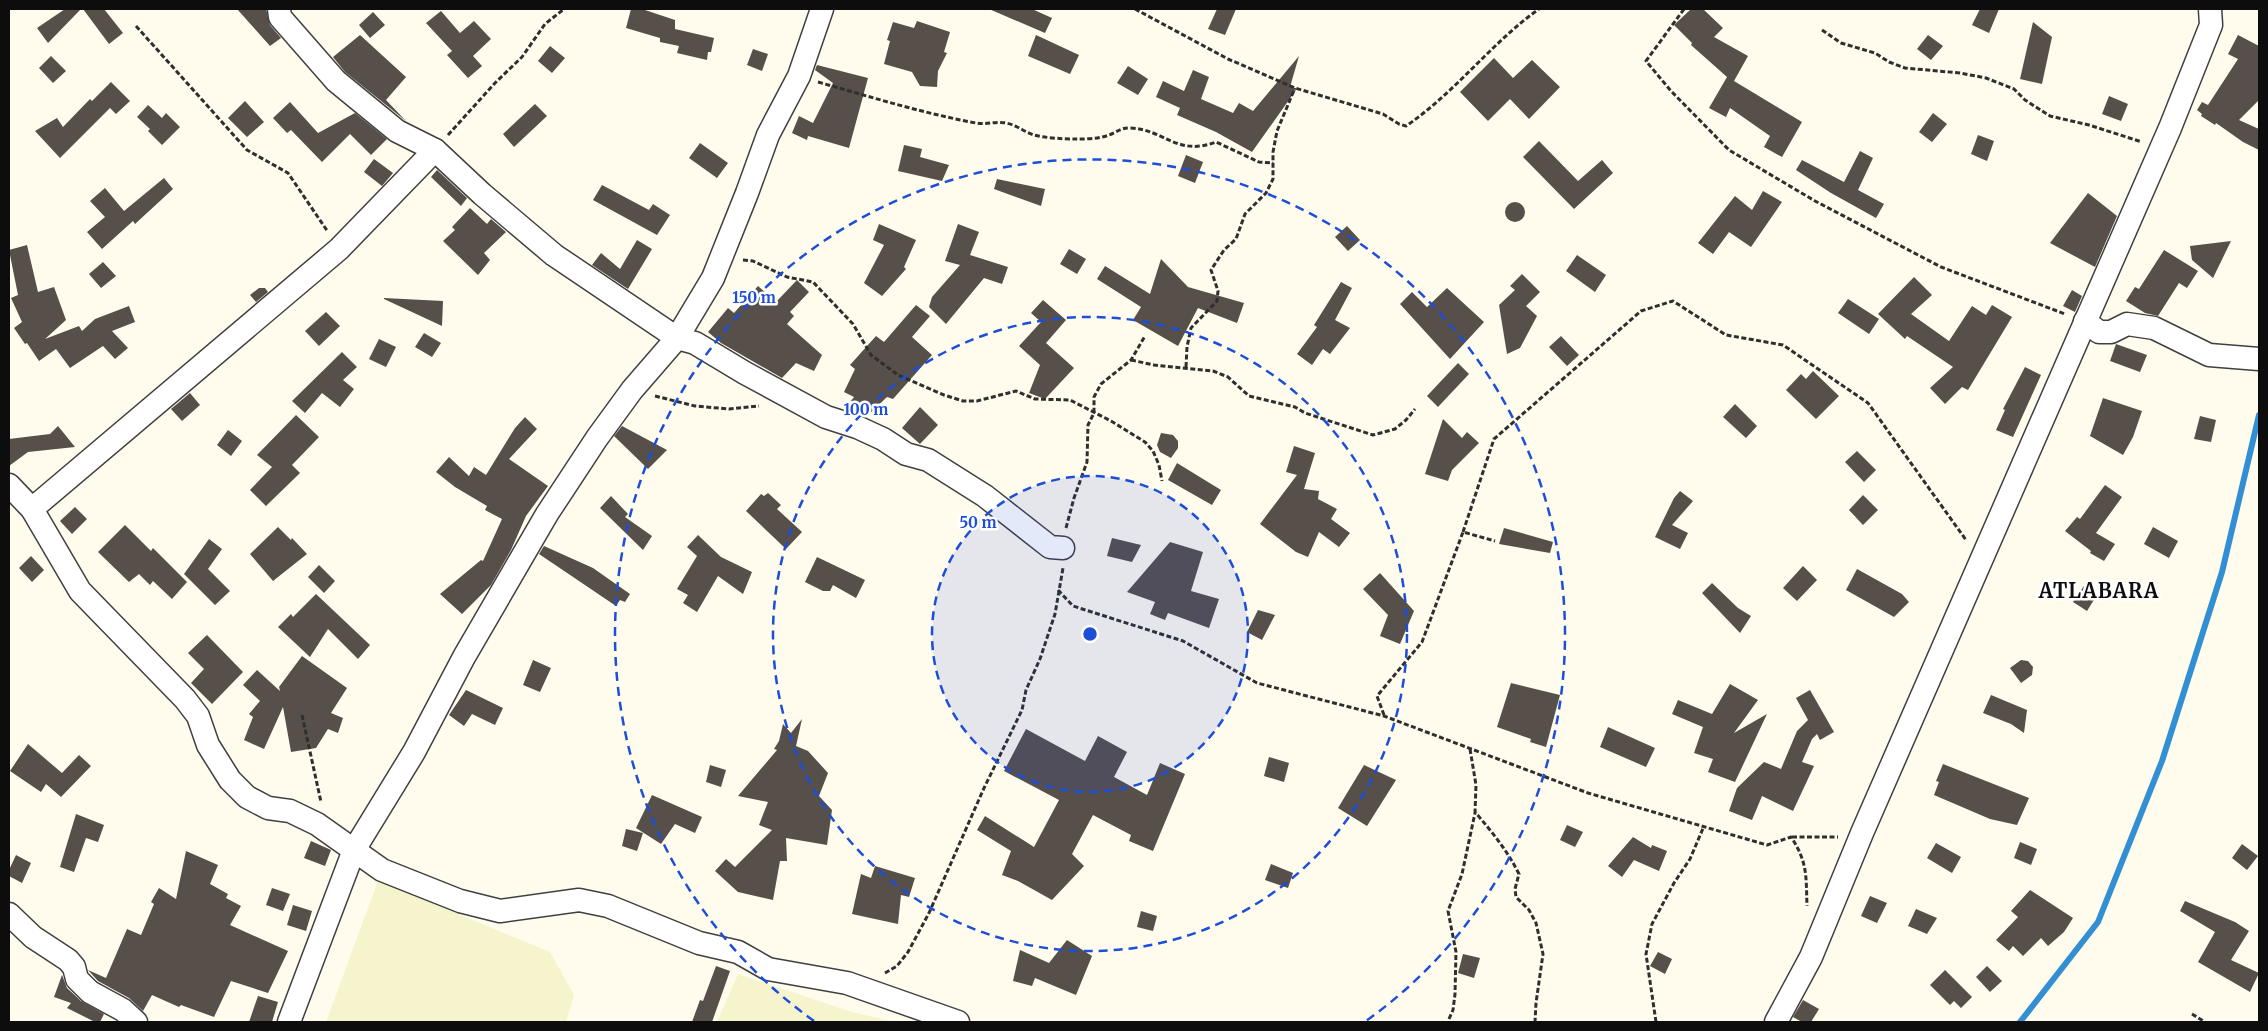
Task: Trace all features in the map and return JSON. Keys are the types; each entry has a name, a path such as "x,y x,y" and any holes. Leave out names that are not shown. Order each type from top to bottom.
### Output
{"street":[{"path":"279,9 280,17 336,81 397,131 435,150 482,194 554,255 677,338 695,343 745,373 826,417 857,426 883,439 906,454 928,460 985,496 1050,547 1063,548"},
{"path":"289,1022 354,850 414,752 464,657 547,514 597,438 632,390 677,338 713,278 768,135 799,76 822,9"},
{"path":"1776,1022 1811,957 1862,833 2162,145 2211,25 2210,9"},
{"path":"32,510 339,249 435,150"},
{"path":"2085,322 2099,332 2111,332 2127,324 2154,328 2209,355 2259,359"},
{"path":"9,485 32,510 80,591 185,699 198,716 208,745 230,780 248,797 268,808 290,811 327,830 340,842 382,870 460,901 500,911 579,900 608,906 699,944 738,952 768,969 858,986 958,1022"},
{"path":"9,914 33,937 68,960 74,967 77,980 90,992 123,1010 136,1022"}],"path":[{"path":"435,150 495,83 522,57 545,24 564,9"},
{"path":"1135,9 1149,14 1228,59 1295,88 1383,114 1406,126 1429,110 1506,34 1539,9"},
{"path":"1684,9 1646,61 1671,91 1729,150 1815,200 1941,267 2085,322"},
{"path":"136,26 247,150 288,173 339,249"},
{"path":"1822,30 1841,43 1875,53 1889,62 1905,68 1960,73 1986,78 2014,89 2025,100 2050,116 2089,125 2134,141 2162,145"},
{"path":"799,76 913,110 979,124 1004,123 1018,126 1033,135 1092,138 1110,135 1119,129 1132,128 1155,134 1174,144 1190,147 1203,147 1216,142 1259,162 1273,163"},
{"path":"1186,367 1187,347 1191,328 1217,300 1218,291 1211,270 1224,250 1236,239 1244,214 1266,192 1273,180 1277,131 1295,88"},
{"path":"722,257 753,261 787,277 813,282 853,324 871,355 898,375 944,396 963,401 977,401 1016,391 1035,400 1070,400 1111,421 1145,442 1153,452 1159,465 1162,481"},
{"path":"1384,716 1377,696 1422,642 1463,532 1494,440 1641,311 1673,302 1726,335 1783,345 1868,403 1969,545 1983,556"},
{"path":"1063,548 1074,498 1087,462 1088,425 1094,413 1094,397 1101,384 1131,360 1145,336"},
{"path":"1131,360 1154,365 1213,371 1228,377 1249,396 1259,400 1295,407 1305,413 1364,430 1373,435 1395,429 1406,420 1414,409"},
{"path":"632,390 694,406 729,409 768,406"},
{"path":"1463,532 1495,541"},
{"path":"858,986 869,978 878,976 897,966 908,952 929,913 984,788 1022,710 1026,690 1040,659 1055,614 1058,590 1073,606 1183,641 1257,683 1384,716 1588,793 1767,846 1791,838 1844,837 1862,833"},
{"path":"302,715 327,830"},
{"path":"1449,1019 1454,1002 1456,952 1448,912 1462,874 1475,812 1476,785 1470,748"},
{"path":"1475,812 1501,842 1513,862 1519,874 1515,889 1516,897 1529,910 1539,931 1543,954 1535,1022"},
{"path":"1656,1022 1646,954 1652,924 1674,883 1690,859 1704,826"},
{"path":"1791,838 1801,852 1806,868 1808,908"},
{"path":"2192,1014 2205,1022"}],"shaded area":[{"path":"378,881 550,952 574,995 566,1022 326,1022"},
{"path":"738,974 852,1012 894,1022 717,1022"}],"building":[{"path":"65,9 81,9 48,43 37,28"},
{"path":"83,9 104,9 123,33 109,44"},
{"path":"237,9 266,9 270,25 281,38 270,46"},
{"path":"631,9 642,9 675,20 675,29 714,38 707,60 677,53 679,46 660,42 660,38 626,28"},
{"path":"989,9 1032,9 1052,18 1045,33"},
{"path":"1217,9 1236,9 1225,35 1208,29"},
{"path":"1691,9 1703,9 1723,28 1714,37 1748,56 1734,81 1802,122 1782,157 1764,147 1770,136 1730,108 1726,117 1709,108 1727,77 1691,45 1692,43 1674,25"},
{"path":"1980,9 1999,9 1989,33 1972,25"},
{"path":"441,11 460,33 474,21 491,39 473,56 482,66 468,78 447,55 452,51 426,23"},
{"path":"373,12 385,25 370,38 359,25"},
{"path":"917,21 950,32 944,52 947,53 938,71 937,87 920,86 912,72 884,64 890,41 887,40 893,22 914,28"},
{"path":"2033,22 2052,37 2042,84 2020,79"},
{"path":"360,35 406,77 386,100 406,121 345,72 333,57"},
{"path":"1036,35 1079,55 1070,74 1028,56"},
{"path":"1928,35 1943,46 1931,60 1917,49"},
{"path":"2238,35 2259,46 2259,100 2239,120 2259,129 2259,150 2243,142 2216,123 2215,125 2201,116 2202,114 2197,110 2202,102 2208,105 2238,59 2228,54"},
{"path":"550,46 565,58 552,73 538,61"},
{"path":"753,49 768,54 762,71 747,65"},
{"path":"51,56 66,71 53,83 39,68"},
{"path":"1299,56 1290,87 1296,90 1252,152 1216,132 1177,115 1180,108 1156,97 1163,81 1184,91 1193,70 1209,77 1201,99 1233,113 1239,103 1253,111"},
{"path":"1494,58 1513,78 1532,60 1560,87 1529,119 1510,99 1488,121 1460,92"},
{"path":"817,65 868,78 849,148 808,136 807,140 792,133 799,116 813,123 833,83 815,70"},
{"path":"1128,66 1148,79 1138,95 1117,83"},
{"path":"111,82 130,101 116,114 110,108 60,158 35,131 57,118 63,127 90,99 92,101"},
{"path":"2109,96 2128,104 2121,121 2102,114"},
{"path":"245,101 264,122 247,137 228,118"},
{"path":"290,102 318,133 355,113 387,139 371,155 350,134 322,162 291,130 287,133 273,118"},
{"path":"535,104 547,116 514,147 503,134"},
{"path":"148,105 162,118 166,113 180,127 162,145 148,131 150,129 137,117"},
{"path":"1933,113 1947,124 1932,142 1919,132"},
{"path":"1978,135 1994,141 1987,161 1971,154"},
{"path":"1539,141 1578,181 1602,160 1613,173 1574,209 1523,157"},
{"path":"700,143 728,163 717,178 689,158"},
{"path":"904,145 922,149 920,157 949,165 942,181 898,171"},
{"path":"1860,151 1873,158 1858,190 1884,204 1876,218 1831,193 1796,170 1802,160 1844,182"},
{"path":"1186,155 1203,162 1195,183 1178,176"},
{"path":"374,159 393,173 382,186 364,172"},
{"path":"437,170 467,198 461,206 431,177"},
{"path":"164,178 173,189 135,224 133,221 102,249 87,232 105,217 90,201 105,188 124,211"},
{"path":"997,179 1045,189 1041,206 994,189"},
{"path":"602,185 649,210 653,204 670,215 657,235 593,200"},
{"path":"1763,191 1782,202 1751,247 1729,232 1713,254 1698,243 1735,196 1752,210"},
{"path":"2088,193 2117,216 2095,267 2050,243"},
{"path":"1515,202 1522,205 1525,212 1522,219 1515,222 1508,219 1505,212 1508,205"},
{"path":"470,208 487,224 491,219 506,232 484,253 490,260 478,275 443,241 455,230 452,227"},
{"path":"879,224 916,240 904,267 906,269 882,296 864,283 884,245 873,240"},
{"path":"958,224 979,232 970,255 1008,267 1002,284 984,278 946,324 929,307 932,297 960,265 945,261"},
{"path":"1347,226 1360,240 1348,251 1335,237"},
{"path":"637,240 652,249 628,289 592,265 601,253 620,269"},
{"path":"2231,241 2213,278 2192,260 2190,246"},
{"path":"27,245 38,292 54,287 66,320 45,339 79,326 82,331 95,319 129,306 135,322 112,331 128,348 115,359 103,346 70,368 56,349 39,361 14,328 22,322 11,298 18,295 9,250"},
{"path":"1069,249 1086,259 1077,274 1060,264"},
{"path":"2164,250 2198,271 2187,288 2179,283 2158,316 2145,313 2126,301 2135,287 2139,289"},
{"path":"1577,255 1606,275 1595,292 1566,271"},
{"path":"1161,259 1188,287 1244,303 1237,323 1198,308 1178,346 1133,320 1141,307 1097,279 1105,266 1150,294"},
{"path":"103,262 116,276 101,288 89,274"},
{"path":"1522,274 1540,292 1526,306 1537,316 1520,348 1507,354 1499,305 1515,290 1510,286"},
{"path":"1914,277 1932,295 1911,314 1949,341 1972,306 1986,315 1992,305 2012,317 1968,390 1962,387 1945,404 1930,388 1953,367 1907,336 1905,339 1878,314"},
{"path":"797,280 809,292 790,312 794,316 787,324 822,355 814,371 796,363 782,378 721,343 708,332 728,308 734,313 758,286 777,301"},
{"path":"1341,282 1352,288 1335,320 1350,328 1330,354 1323,349 1312,365 1297,354 1317,327 1314,325"},
{"path":"259,288 265,288 268,292 256,302 250,295"},
{"path":"1447,288 1484,322 1450,359 1400,304 1412,292 1427,307"},
{"path":"2072,290 2082,296 2075,312 2063,306"},
{"path":"384,299 443,301 442,326"},
{"path":"1848,299 1879,319 1869,334 1838,313"},
{"path":"1043,300 1066,320 1046,343 1074,368 1045,399 1029,393 1040,365 1019,346 1041,322 1031,313"},
{"path":"916,305 930,316 912,337 932,355 893,399 887,397 866,417 851,401 854,397 844,392 855,369 850,365 876,336 884,342"},
{"path":"326,312 340,326 319,346 305,331"},
{"path":"424,333 441,343 432,357 415,347"},
{"path":"1561,336 1579,355 1567,366 1549,347"},
{"path":"379,339 396,347 386,367 369,359"},
{"path":"2116,344 2147,355 2140,372 2110,361"},
{"path":"342,352 357,367 343,380 354,389 340,407 322,393 305,413 292,401"},
{"path":"1458,363 1469,374 1438,407 1427,396"},
{"path":"2025,367 2041,375 2013,437 1996,430 2005,410 2003,409"},
{"path":"1813,371 1839,396 1816,419 1786,390 1801,374 1806,379"},
{"path":"190,393 200,405 182,421 171,409"},
{"path":"2103,398 2142,411 2133,437 2123,455 2090,436"},
{"path":"1735,404 1757,426 1746,438 1723,417"},
{"path":"920,407 938,425 920,444 902,428"},
{"path":"296,415 319,437 292,465 300,473 266,506 250,490 272,467 257,455"},
{"path":"2200,416 2216,420 2211,442 2194,439"},
{"path":"525,417 537,429 509,459 548,486 526,516 511,550 491,585 462,614 440,594 481,560 483,561 502,519 485,510 487,506 455,487 436,472 449,457 469,476 474,467 486,475 515,428"},
{"path":"1443,419 1462,438 1467,432 1479,443 1452,470 1448,481 1425,474"},
{"path":"58,426 75,447 28,452 9,466 9,439 50,434"},
{"path":"622,426 667,450 648,469 614,436"},
{"path":"228,430 242,441 231,456 217,445"},
{"path":"1161,433 1173,435 1178,441 1178,448 1171,458 1160,452 1157,445"},
{"path":"1294,446 1315,453 1304,489 1319,491 1318,499 1337,509 1331,519 1350,533 1339,547 1319,532 1308,557 1296,552 1260,524 1297,475 1286,472"},
{"path":"1857,451 1876,470 1864,482 1845,462"},
{"path":"1177,463 1221,490 1212,505 1168,480"},
{"path":"2105,485 2122,497 2096,533 2115,544 2104,561 2090,553 2091,551 2065,531 2077,517 2080,519"},
{"path":"1680,491 1693,501 1672,525 1688,533 1680,549 1655,537 1674,498"},
{"path":"768,493 781,505 777,509 802,532 786,549 746,511 761,494 764,496"},
{"path":"1863,495 1878,510 1863,525 1849,510"},
{"path":"611,496 628,514 625,517 652,536 643,550 600,508"},
{"path":"75,507 87,519 72,534 60,521"},
{"path":"125,525 151,551 153,548 187,582 172,599 153,581 150,585 139,574 129,582 98,552"},
{"path":"278,527 307,554 273,581 250,554"},
{"path":"2153,527 2178,541 2169,558 2144,544"},
{"path":"1504,528 1553,542 1550,553 1499,544"},
{"path":"698,535 721,557 752,572 743,594 718,576 697,612 683,603 688,595 677,589 697,556 687,547"},
{"path":"1112,538 1141,545 1132,562 1107,556"},
{"path":"209,539 222,549 208,569 230,591 215,605 184,574"},
{"path":"1170,542 1203,552 1191,591 1219,599 1209,628 1168,613 1165,620 1150,614 1155,602 1127,592"},
{"path":"544,546 593,568 630,594 625,602 620,600 616,606 539,554"},
{"path":"31,556 44,570 32,582 19,568"},
{"path":"817,557 865,580 856,598 833,585 830,591 823,591 805,582"},
{"path":"319,565 335,581 324,593 308,577"},
{"path":"1803,566 1817,580 1797,601 1783,588"},
{"path":"1857,569 1902,594 1909,602 1894,617 1846,590"},
{"path":"1380,573 1414,611 1400,644 1380,636 1388,615 1363,589"},
{"path":"1712,583 1738,608 1751,616 1740,633 1702,593"},
{"path":"2084,586 2097,595 2087,611 2073,602"},
{"path":"316,594 370,645 358,659 328,629 310,657 278,627 291,614 293,617"},
{"path":"1258,610 1275,615 1262,640 1247,632"},
{"path":"207,635 243,672 212,704 191,683 204,669 188,653"},
{"path":"302,656 347,688 331,713 343,718 338,733 328,729 316,748 291,752 283,707 264,749 244,740 253,717 249,714 260,701 243,685 257,670 280,691 279,687"},
{"path":"533,660 551,668 540,692 523,685"},
{"path":"2021,660 2028,661 2033,667 2032,675 2021,683 2010,668"},
{"path":"1511,683 1560,695 1546,747 1530,742 1531,739 1497,727"},
{"path":"1730,684 1758,700 1734,733 1767,714 1735,782 1708,772 1713,759 1694,753 1703,727 1672,714 1678,700 1712,714"},
{"path":"466,690 503,708 495,725 472,714 464,726 449,715"},
{"path":"1810,690 1834,732 1820,740 1817,734 1812,739 1802,762 1814,766 1793,811 1762,796 1752,820 1729,811 1737,788 1764,762 1781,769 1797,731 1808,720 1796,698"},
{"path":"1991,695 2027,710 2024,733 2011,724 1983,713"},
{"path":"802,719 796,746 808,751 828,773 819,796 832,810 827,845 786,838 787,861 780,861 773,900 738,892 715,871 726,859 735,867 772,830 759,825 768,802 738,796 777,750 774,749 779,741 783,724 791,733"},
{"path":"1608,727 1655,748 1646,767 1600,747"},
{"path":"1026,729 1085,761 1098,736 1127,752 1114,777 1147,795 1160,763 1185,774 1153,851 1129,841 1131,835 1093,815 1072,854 1084,866 1052,900 1018,881 1002,875 1011,851 977,830 985,816 1034,847 1059,800 1004,771"},
{"path":"28,744 62,773 79,755 91,766 61,797 46,784 41,792 10,771"},
{"path":"1269,757 1289,763 1284,782 1264,776"},
{"path":"1943,764 2029,798 2017,825 1990,819 1934,795 1939,782 1936,781"},
{"path":"710,765 726,770 721,787 706,782"},
{"path":"1364,765 1396,780 1367,826 1338,808"},
{"path":"652,795 702,817 695,833 675,824 661,844 636,828"},
{"path":"76,814 104,825 98,842 86,838 74,872 60,867"},
{"path":"1567,825 1583,832 1575,847 1560,840"},
{"path":"626,829 643,833 637,851 622,846"},
{"path":"1633,837 1651,848 1652,845 1667,851 1659,871 1634,860 1622,877 1608,866"},
{"path":"311,841 331,850 325,866 304,858"},
{"path":"2020,842 2037,849 2031,865 2014,858"},
{"path":"1936,843 1961,857 1952,873 1927,858"},
{"path":"2242,844 2258,856 2247,870 2232,858"},
{"path":"186,851 218,865 210,884 228,894 226,898 241,906 230,925 288,951 268,993 231,981 214,1017 181,1005 179,1007 152,995 143,1011 129,998 98,981 88,970 106,978 127,929 141,935 154,904 151,902 159,888 176,899"},
{"path":"16,855 31,863 22,883 9,876 9,870"},
{"path":"1271,864 1293,873 1288,888 1265,880"},
{"path":"875,866 915,878 909,897 901,895 898,924 852,914 861,874 871,878"},
{"path":"272,888 290,894 283,911 266,905"},
{"path":"2030,890 2073,918 2064,932 2048,946 2041,938 2023,956 2013,946 2009,951 1996,940 2018,917 2011,911"},
{"path":"1870,896 1887,903 1877,923 1861,916"},
{"path":"2185,901 2235,922 2249,931 2231,960 2259,973 2250,992 2198,962 2215,932 2180,911"},
{"path":"293,905 312,911 306,931 287,925"},
{"path":"1916,909 1937,918 1927,934 1908,926"},
{"path":"1141,911 1157,916 1153,931 1137,927"},
{"path":"1067,940 1092,956 1076,995 1035,978 1032,986 1013,981 1020,950 1049,963"},
{"path":"1658,952 1672,959 1665,974 1650,966"},
{"path":"1463,954 1480,958 1474,978 1458,973"},
{"path":"716,966 730,971 712,1022 692,1022 700,1000 703,1001"},
{"path":"1987,966 2002,981 1990,992 1976,977"},
{"path":"1945,970 1972,997 1961,1008 1954,1001 1950,1005 1930,985"},
{"path":"62,975 67,988 81,1001 104,1014 100,1022 95,1022 67,1008 71,1003 54,997"},
{"path":"258,996 278,1002 272,1022 249,1022"},
{"path":"1803,1000 1819,1009 1811,1022 1802,1022 1793,1017"}],"waterway":[{"path":"2020,1022 2098,922 2162,761 2222,572 2259,415"}],"district":[{"name":"ATLABARA","path":"2099,591"}]}
